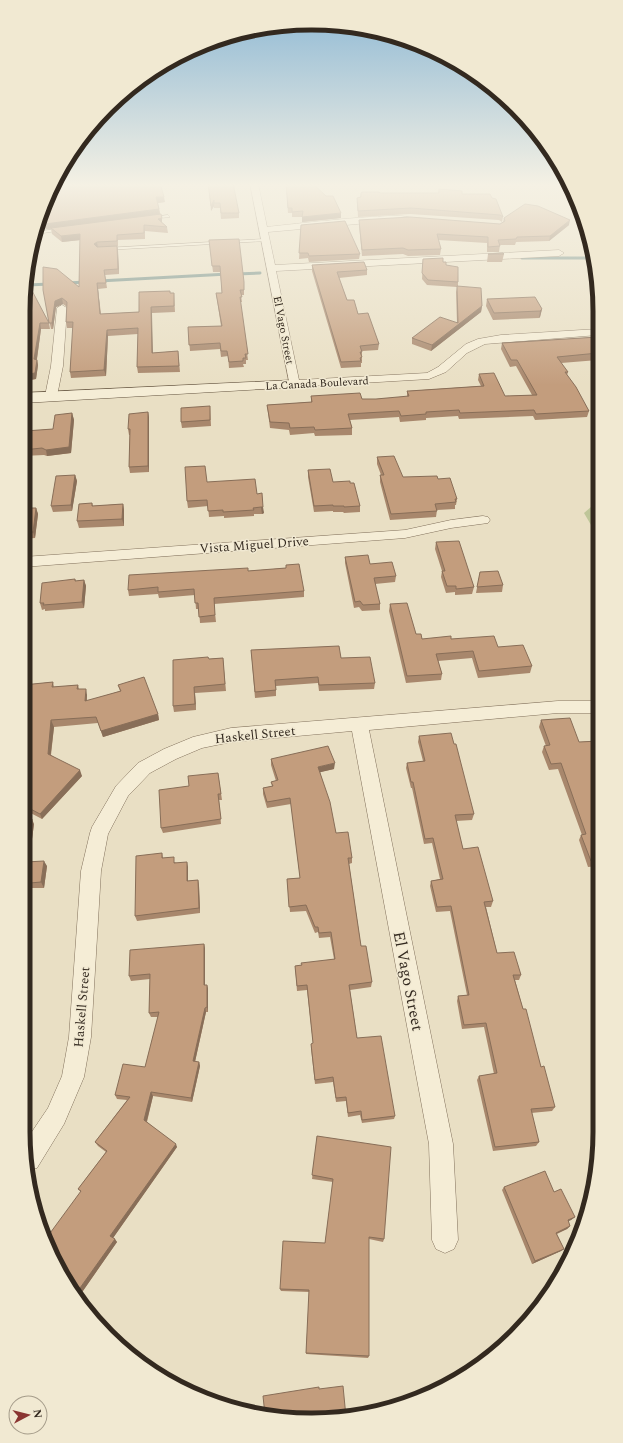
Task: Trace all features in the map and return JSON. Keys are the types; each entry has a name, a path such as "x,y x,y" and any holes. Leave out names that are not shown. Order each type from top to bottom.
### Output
{"street":[{"name":"El Vago Street","path":"267,250 294,384"},
{"path":"271,268 559,253"},
{"path":"51,396 57,366 62,308"},
{"name":"La Canada Boulevard","path":"30,398 429,376 437,374 448,366 464,350 478,342 506,338 593,332"},
{"name":"Vista Miguel Drive","path":"30,561 303,540 405,534 451,524 483,520"},
{"name":"Haskell Street","path":"31,1154 56,1116 73,1077 80,1037 91,871 99,833 122,791 144,768 170,754 199,742 231,735 558,707 593,707"},
{"name":"El Vago Street","path":"359,724 441,1144 445,1240"}],"green space":[{"path":"593,505 593,528 584,513"}],"building":[{"path":"80,250 117,250 118,269 104,270 106,283 97,283 100,314 139,312 139,292 170,291 170,293 174,293 174,306 151,307 152,353 178,351 179,366 137,367 138,328 107,330 104,370 70,372 73,322 66,322 67,302 62,298 55,301 52,323 49,323 43,290 43,267 57,269 79,287"},
{"path":"210,250 240,250 244,290 240,290 242,297 240,297 248,354 245,354 246,358 243,358 243,361 229,362 227,351 221,351 220,343 189,345 188,327 222,326 216,293 222,293 220,266 212,266"},
{"path":"299,250 358,250 360,254 309,256 308,253 299,253"},
{"path":"443,258 443,262 446,262 446,265 458,267 458,282 428,280 422,273 423,259"},
{"path":"364,262 367,270 337,272 347,300 354,300 358,314 368,313 379,344 360,346 362,352 360,352 362,357 360,358 361,361 341,362 312,265"},
{"path":"457,286 481,288 482,306 432,345 412,338 440,317 458,323"},
{"path":"31,289 49,323 40,323 34,359 37,360 35,373 30,374"},
{"path":"535,297 542,309 540,311 494,313 487,299"},
{"path":"593,337 593,353 557,357 568,372 565,372 576,387 589,411 536,414 534,410 460,413 459,410 426,412 426,414 401,416 399,411 348,414 352,428 315,430 314,427 290,428 289,423 270,422 267,405 312,402 311,396 360,393 362,399 376,399 409,396 407,391 484,386 479,374 494,373 505,396 537,395 517,360 511,360 502,343"},
{"path":"210,406 210,420 181,422 181,408"},
{"path":"148,412 148,466 129,467 129,414"},
{"path":"72,413 69,447 46,450 42,448 30,449 30,431 53,429 55,415"},
{"path":"394,456 403,477 437,476 438,479 450,478 457,499 455,499 456,502 435,504 437,511 391,514 380,475 384,475 377,457"},
{"path":"205,466 207,482 255,479 257,494 262,493 263,507 253,508 254,510 223,512 223,510 208,511 207,500 187,501 185,467"},
{"path":"330,469 333,482 350,481 350,483 354,483 360,506 314,506 308,470"},
{"path":"75,475 71,505 51,506 56,476"},
{"path":"92,503 92,506 123,504 122,519 77,521 79,504"},
{"path":"30,508 36,508 33,532 30,532"},
{"path":"459,541 474,587 456,589 456,586 447,586 442,571 445,571 436,542"},
{"path":"368,555 370,564 392,562 396,576 374,578 380,604 363,605 360,601 355,602 345,557"},
{"path":"299,564 304,591 214,598 215,615 199,617 198,603 195,603 194,589 158,592 158,587 128,590 129,575 248,568 248,571 286,568 286,565"},
{"path":"498,571 503,585 477,587 480,572"},
{"path":"75,579 75,581 84,580 82,602 43,605 44,603 40,603 42,583"},
{"path":"407,603 416,634 421,634 422,639 451,636 451,639 494,636 498,647 523,645 532,666 479,671 473,651 436,654 442,674 407,676 390,604"},
{"path":"339,646 341,658 370,657 375,683 319,685 318,677 275,680 276,690 255,692 251,650"},
{"path":"208,657 209,659 223,658 225,684 194,687 195,704 173,706 173,660"},
{"path":"144,677 158,714 101,731 96,717 51,720 48,754 80,770 40,814 30,809 30,684 53,682 52,687 78,685 77,689 86,689 85,701 121,691 118,685"},
{"path":"570,718 579,742 593,741 593,861 591,861 581,835 586,834 561,763 551,764 544,746 550,745 541,720"},
{"path":"451,733 454,744 456,744 474,814 455,815 463,849 478,847 493,901 484,902 497,953 514,952 521,975 513,975 523,1009 526,1009 541,1067 544,1066 555,1107 531,1109 539,1142 495,1147 479,1076 497,1073 486,1023 464,1025 458,996 469,995 451,906 437,907 431,881 443,879 433,838 425,839 413,782 411,782 407,763 425,761 419,736"},
{"path":"328,746 335,763 318,767 330,802 336,833 348,832 352,858 348,858 361,946 366,946 372,982 349,985 357,1038 381,1036 395,1116 362,1120 361,1111 348,1113 346,1097 336,1098 333,1077 315,1080 307,985 297,986 295,966 302,965 301,963 335,959 331,932 319,933 318,927 315,927 306,905 289,907 287,879 300,878 290,798 267,802 263,788 273,786 271,782 278,780 271,759"},
{"path":"218,773 221,794 218,794 221,819 161,828 159,790 189,786 188,776"},
{"path":"30,819 32,819 30,833"},
{"path":"162,853 162,858 174,857 174,863 187,862 187,881 198,880 199,908 135,916 136,856"},
{"path":"44,861 41,882 30,883 30,862"},
{"path":"204,944 204,985 207,985 207,1007 205,1008 193,1061 199,1062 191,1098 151,1092 144,1120 176,1144 110,1236 115,1239 79,1290 59,1256 49,1234 81,1191 78,1189 107,1151 95,1142 130,1097 115,1095 123,1064 145,1067 159,1012 149,1013 150,974 129,976 130,950"},
{"path":"317,1136 391,1147 384,1239 369,1237 369,1356 306,1353 309,1290 280,1289 283,1241 325,1243 333,1179 312,1175"},
{"path":"545,1171 554,1192 561,1189 575,1217 568,1220 570,1226 556,1233 564,1249 535,1261 504,1187"},
{"path":"343,1386 345,1411 312,1413 264,1409 263,1396 319,1387 319,1389"}],"waterway":[{"path":"522,258 588,258"},
{"path":"236,274 260,273"},
{"path":"99,281 228,274"},
{"path":"67,283 86,282"},
{"path":"31,285 50,284"}]}
